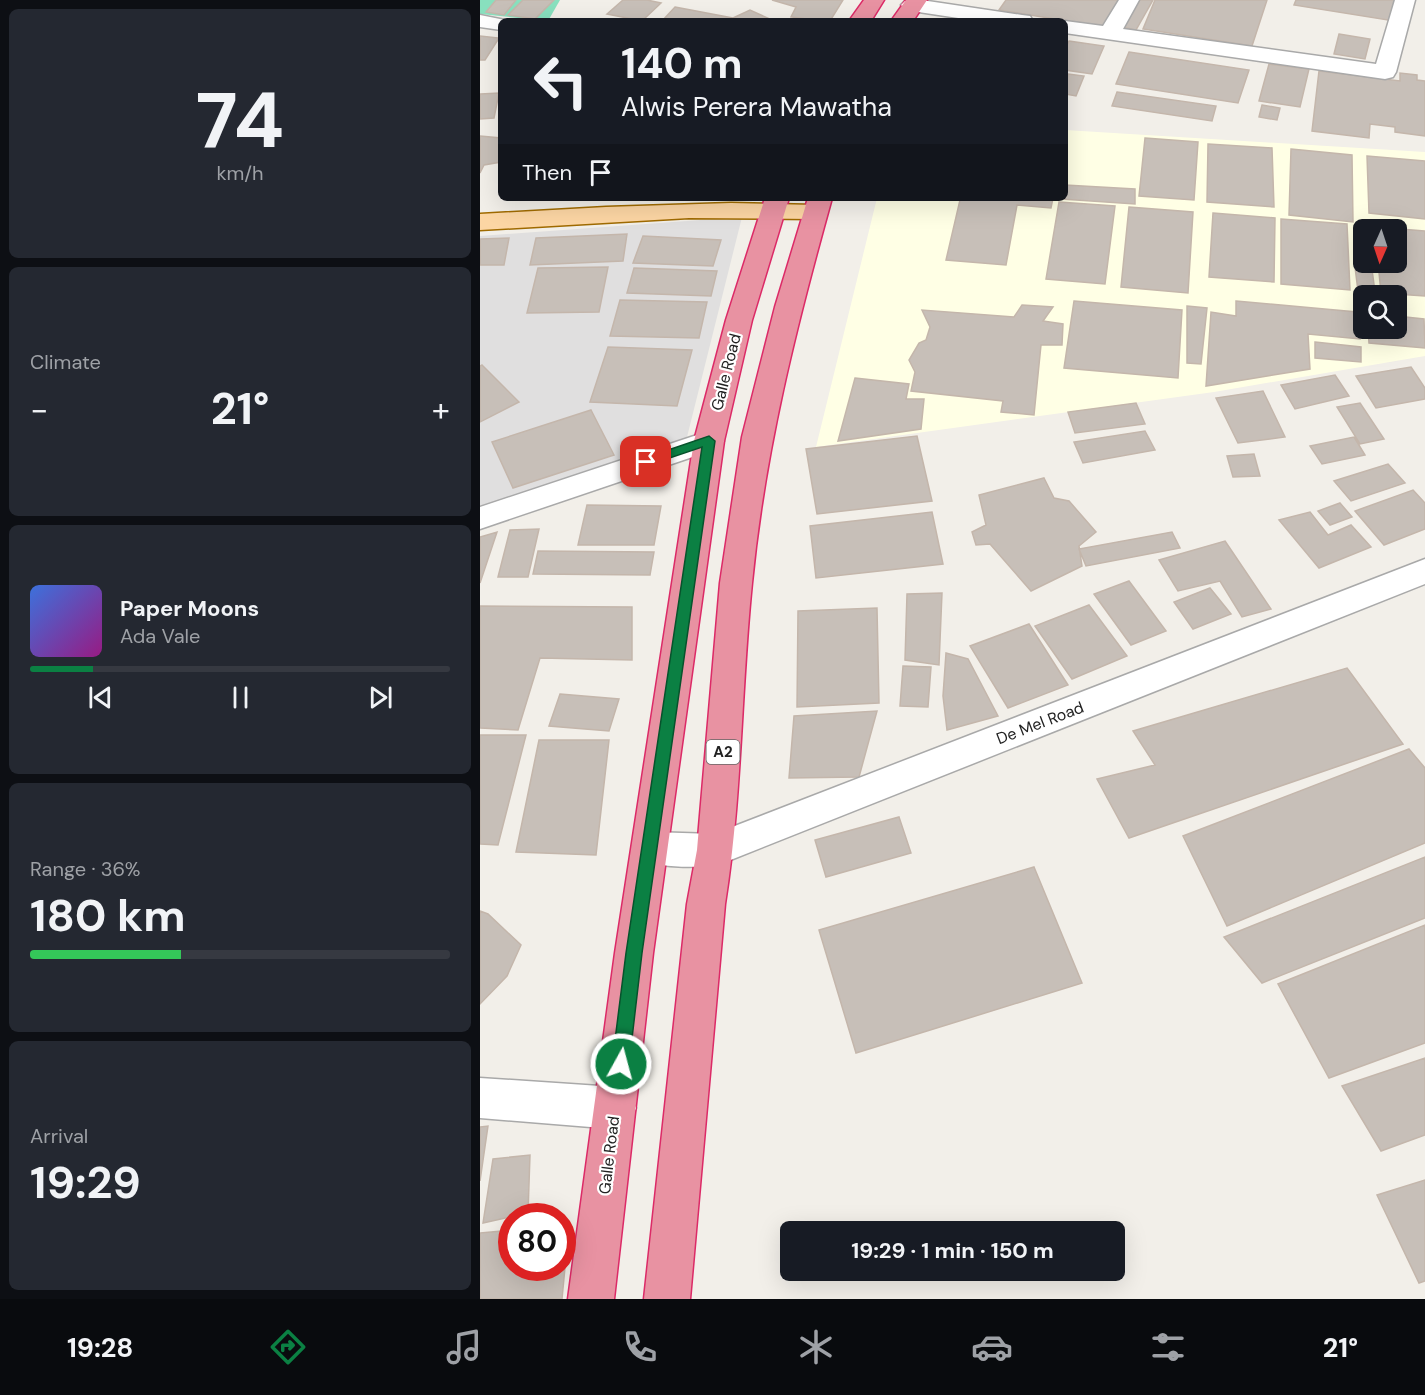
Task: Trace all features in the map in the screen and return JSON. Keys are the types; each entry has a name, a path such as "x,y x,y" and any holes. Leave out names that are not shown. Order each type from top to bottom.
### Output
{"highway":[{"path":"862,18 874,0"},
{"name":"Galle Road","path":"591,1299 634,953 709,441 739,320 775,204"},
{"name":"A2","path":"667,1299 706,904 715,850 736,584 757,437 788,307 817,205"}],"main road":[{"path":"480,222 775,204 817,205"}],"street":[{"path":"1109,34 1129,0"},
{"path":"1068,27 1385,72 1405,0"},
{"path":"910,9 994,18"},
{"path":"480,21 498,24"},
{"path":"480,518 709,441"},
{"name":"De Mel Road","path":"651,848 715,850 1425,571"},
{"path":"480,1098 615,1108"}],"shaded area":[{"path":"1068,130 1425,152 1425,356 1214,392 816,447 876,201 1068,201"},
{"path":"742,217 686,441 480,506 480,236"}],"green space":[{"path":"480,0 560,0 550,18 480,14"}],"building":[{"path":"496,0 516,0 504,15 486,12"},
{"path":"523,0 554,0 536,18 508,15"},
{"path":"623,0 647,0 661,3 645,18 627,18 607,14"},
{"path":"772,0 843,0 832,18 791,17 796,7"},
{"path":"1006,0 1126,0 1110,28 1068,21 1068,18 1048,18 999,10"},
{"path":"1131,0 1153,0 1136,30 1117,26"},
{"path":"1155,0 1267,0 1252,46 1143,29"},
{"path":"1296,0 1397,0 1394,21 1294,5"},
{"path":"675,7 733,18 665,18"},
{"path":"750,10 767,18 733,18"},
{"path":"1339,34 1370,39 1365,59 1334,54"},
{"path":"480,36 498,38 485,60 480,60"},
{"path":"1069,41 1104,46 1092,74 1068,70"},
{"path":"1129,52 1249,70 1238,103 1116,84"},
{"path":"1269,64 1309,69 1300,107 1259,101"},
{"path":"1319,71 1400,81 1400,73 1417,75 1417,80 1425,81 1425,136 1395,132 1395,127 1370,124 1369,138 1312,131"},
{"path":"1068,74 1084,76 1076,96 1068,95"},
{"path":"1117,92 1216,106 1212,121 1112,106"},
{"path":"498,93 494,118 480,119 480,94"},
{"path":"1262,105 1280,108 1277,120 1259,117"},
{"path":"480,136 498,138 498,163 484,165 480,173"},
{"path":"1145,138 1198,142 1194,200 1139,196"},
{"path":"1208,144 1272,148 1274,207 1207,202"},
{"path":"1291,149 1352,155 1353,222 1289,215"},
{"path":"1367,156 1425,161 1425,219 1369,213"},
{"path":"1068,185 1135,189 1135,204 1068,199"},
{"path":"960,201 1052,201 1051,208 1017,205 1006,265 946,260"},
{"path":"1059,202 1115,206 1105,284 1046,279"},
{"path":"1129,207 1193,212 1188,293 1121,287"},
{"path":"1213,213 1275,218 1274,282 1209,277"},
{"path":"1281,219 1347,224 1350,290 1281,284"},
{"path":"1407,230 1425,231 1425,296 1407,295 1407,285 1380,285 1379,273 1407,273"},
{"path":"627,234 623,261 530,265 536,238"},
{"path":"643,236 721,240 713,266 633,263"},
{"path":"509,238 504,265 480,265 480,239"},
{"path":"608,267 599,312 527,313 538,268"},
{"path":"634,268 717,271 711,296 627,293"},
{"path":"1356,273 1372,273 1374,285 1357,285"},
{"path":"620,300 707,302 699,338 610,336"},
{"path":"1074,301 1182,310 1178,378 1064,368"},
{"path":"1236,301 1353,312 1353,338 1308,334 1310,369 1206,386 1211,312 1236,316"},
{"path":"1022,305 1053,307 1043,321 1063,324 1062,345 1041,345 1034,415 1001,412 1003,401 911,391 915,372 909,360 919,343 926,340 930,327 922,310 1014,317"},
{"path":"1187,306 1207,308 1201,364 1187,363"},
{"path":"1407,317 1424,319 1425,348 1369,343 1369,339 1407,339"},
{"path":"1315,342 1361,347 1361,362 1315,358"},
{"path":"608,347 692,350 677,406 590,402"},
{"path":"482,365 519,402 480,422 480,366"},
{"path":"1411,367 1425,388 1425,399 1376,408 1356,376"},
{"path":"1335,375 1349,396 1295,409 1281,385"},
{"path":"855,378 909,384 906,399 924,399 921,429 838,441"},
{"path":"1263,391 1285,437 1238,443 1216,398"},
{"path":"1136,403 1145,424 1075,433 1068,412"},
{"path":"1360,403 1384,439 1360,444 1337,407"},
{"path":"591,410 614,455 513,488 492,442"},
{"path":"1145,431 1155,450 1083,463 1074,442"},
{"path":"917,436 932,501 817,514 806,449"},
{"path":"1354,437 1365,455 1322,464 1310,446"},
{"path":"1254,454 1260,476 1233,477 1227,456"},
{"path":"1388,464 1405,483 1351,501 1334,481"},
{"path":"1044,478 1054,498 1069,501 1096,532 1079,546 1082,566 1031,591 990,544 976,545 972,532 986,525 979,495"},
{"path":"1413,490 1425,503 1425,529 1384,545 1355,511"},
{"path":"1340,503 1352,517 1330,525 1318,511"},
{"path":"587,505 661,506 654,545 578,545"},
{"path":"932,512 943,564 816,578 810,526"},
{"path":"1310,512 1328,535 1351,525 1371,547 1319,568 1279,520"},
{"path":"539,529 528,577 498,577 510,530"},
{"path":"497,532 480,583 480,537"},
{"path":"1172,532 1180,548 1086,566 1079,549"},
{"path":"1225,541 1271,609 1242,617 1220,581 1178,591 1159,560"},
{"path":"538,551 654,552 650,575 533,574"},
{"path":"1129,581 1166,631 1131,645 1094,594"},
{"path":"1210,588 1231,614 1193,629 1174,602"},
{"path":"942,593 939,665 905,660 907,594"},
{"path":"1089,605 1127,656 1072,679 1035,626"},
{"path":"480,606 632,607 632,660 540,658 518,730 480,728"},
{"path":"877,608 879,703 797,707 798,611"},
{"path":"1029,624 1068,685 1008,708 970,646"},
{"path":"946,653 968,659 998,716 947,730 943,696"},
{"path":"903,666 931,667 928,707 900,706"},
{"path":"1347,668 1403,744 1129,838 1097,779 1155,765 1133,731"},
{"path":"560,694 619,699 609,731 549,726"},
{"path":"877,711 859,777 789,778 794,716"},
{"path":"480,735 526,735 498,845 480,844"},
{"path":"539,740 609,740 596,855 516,852"},
{"path":"1409,749 1425,768 1425,843 1227,926 1183,836"},
{"path":"899,817 911,853 826,877 815,840"},
{"path":"1425,857 1425,918 1262,983 1224,937"},
{"path":"1034,867 1082,983 856,1053 819,930"},
{"path":"480,911 488,914 521,945 507,976 480,1004"},
{"path":"1425,925 1425,1043 1329,1078 1278,984"},
{"path":"1425,1058 1425,1135 1381,1151 1342,1086"},
{"path":"488,1126 480,1181 480,1127"},
{"path":"530,1155 528,1203 498,1203 498,1220 483,1223 493,1159"},
{"path":"1425,1180 1425,1281 1419,1283 1377,1195"},
{"path":"498,1231 498,1281 564,1281 562,1299 480,1299 480,1233"}],"route":[{"path":"621,1064 634,953 709,441 646,462"}]}
